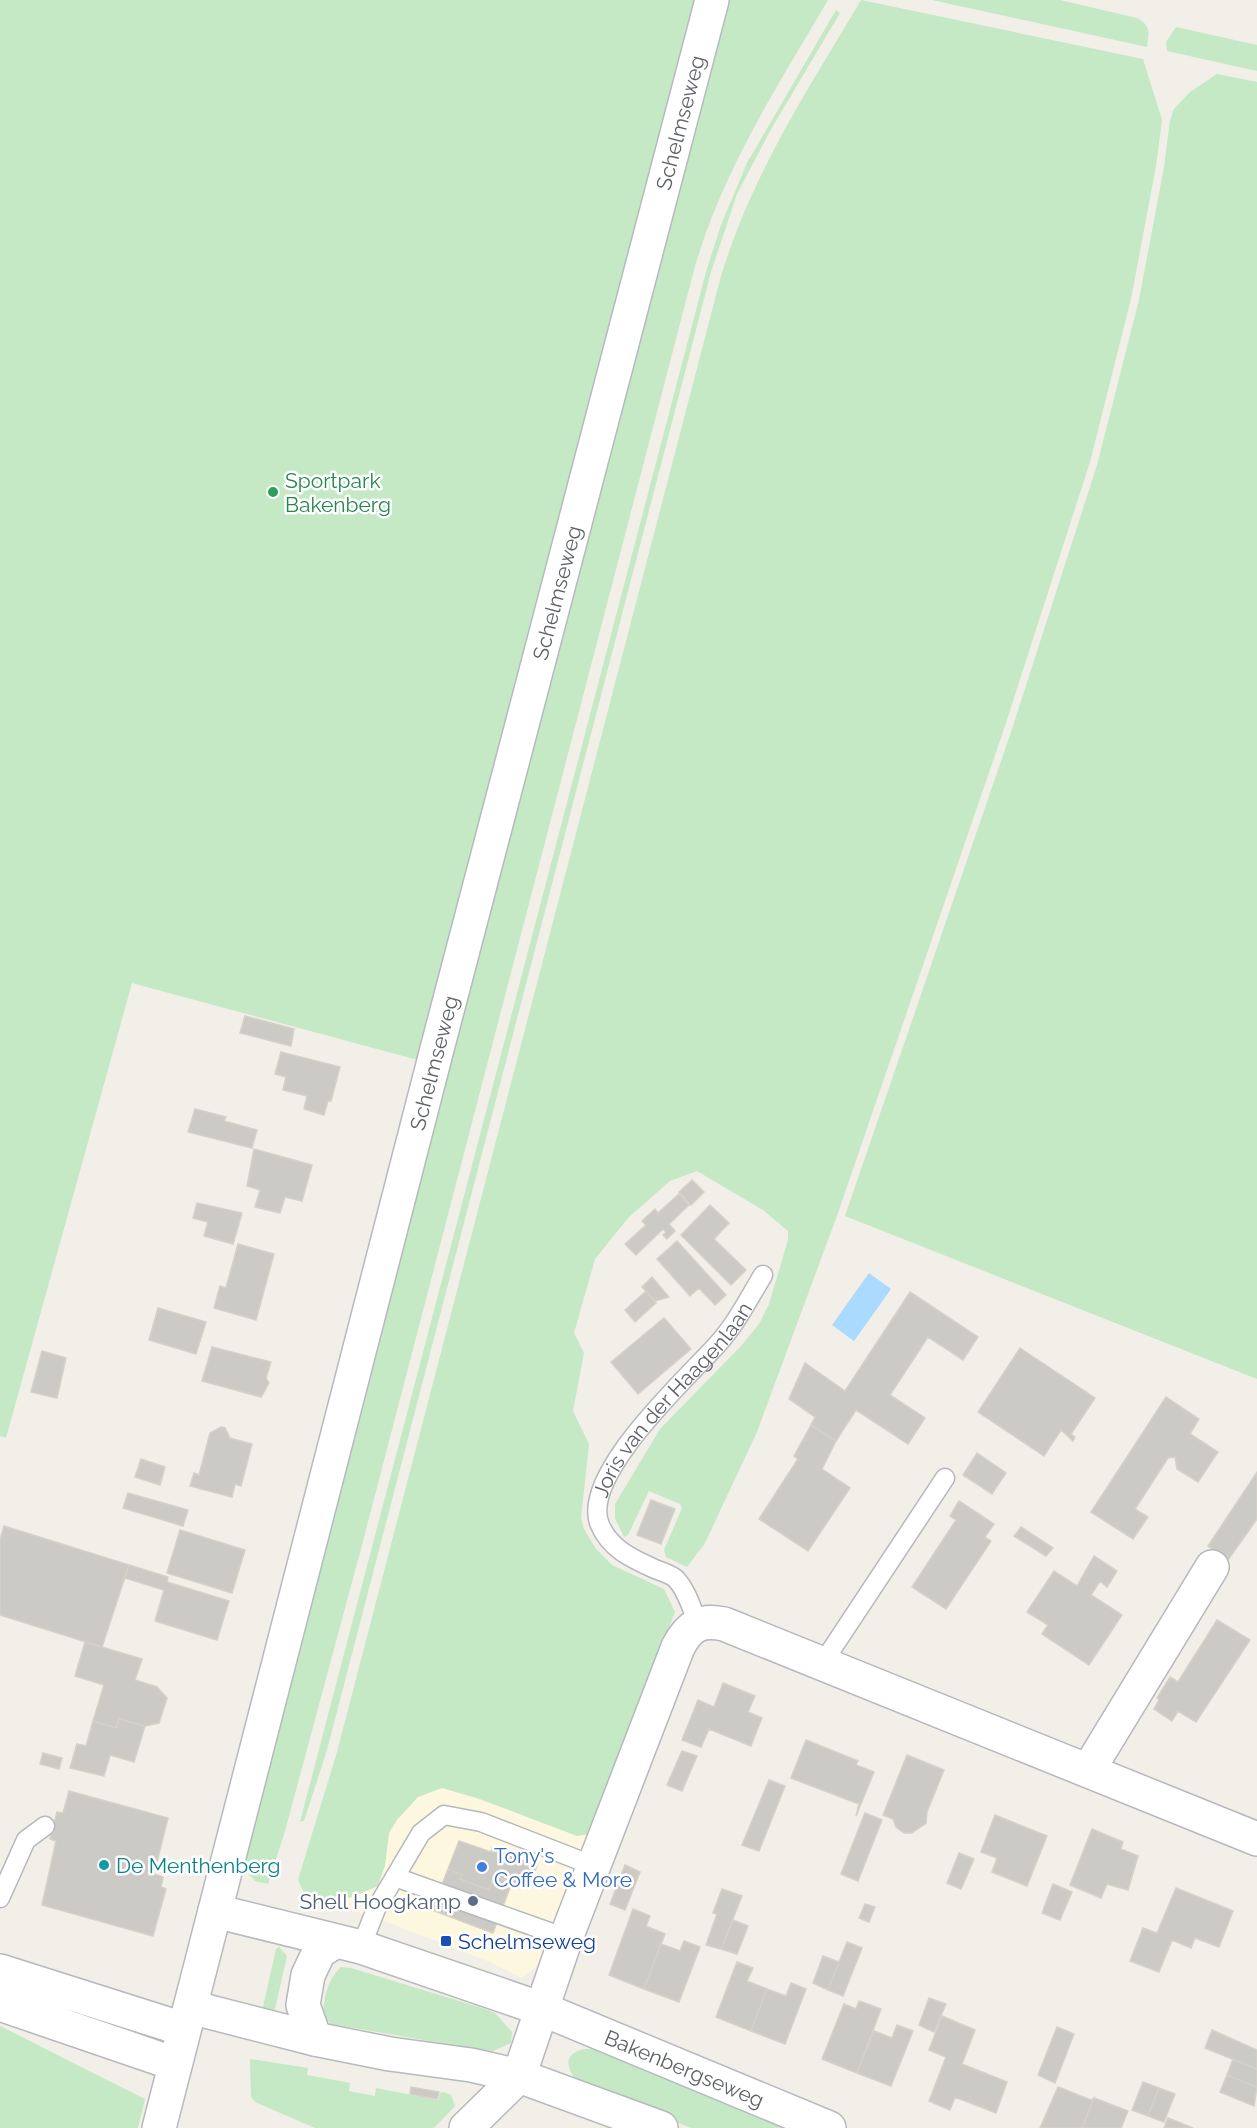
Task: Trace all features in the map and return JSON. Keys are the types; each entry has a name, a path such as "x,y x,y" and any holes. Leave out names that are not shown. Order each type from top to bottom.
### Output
{"street":[{"name":"Schelmseweg","path":"159,2128 712,0"},
{"path":"1089,1769 1212,1567"},
{"path":"466,2128 519,2076 566,1938 678,1647 685,1633 698,1624 710,1621 724,1624 1089,1769 1257,1839"},
{"name":"Bakenbergseweg","path":"215,1911 347,1945 542,2009 829,2128"},
{"path":"315,2038 303,2005 308,1975 319,1952 347,1945"},
{"path":"0,1971 187,2018 315,2038 519,2076 660,2128"},
{"path":"0,2004 175,2064"}],"lane":[{"name":"Joris van der Haagenlaan","path":"698,1624 684,1591 675,1577 623,1553 607,1539 598,1523 598,1503 613,1467 645,1421 733,1326 762,1275"},
{"path":"822,1664 945,1478"},
{"path":"347,1945 376,1909 421,1833 444,1815 481,1822 594,1866"},
{"path":"0,1898 26,1840 45,1826"},
{"path":"395,1877 566,1938"}],"shaded area":[{"path":"442,1788 590,1834 542,1958 535,1968 522,1978 490,1962 382,1920 324,1901 340,1902 378,1886 385,1865 389,1833 397,1820 418,1797"}],"green space":[{"name":"Sportpark Bakenberg","path":"0,0 697,0 418,1060 132,983 6,1438 0,1436"},
{"path":"729,0 828,0 771,97 737,161 707,230 695,266 362,1545 285,1831 268,1884 255,1881 249,1874 243,1856"},
{"path":"861,0 1143,59 1162,120 1156,166 1131,299 1090,462 1005,726 838,1213 757,1432 705,1543 687,1567 666,1557 664,1550 682,1508 680,1504 649,1491 628,1535 624,1537 615,1518 615,1504 660,1429 741,1346 759,1324 769,1304 788,1240 788,1231 763,1210 697,1171 670,1181 629,1217 595,1259 574,1333 584,1353 573,1411 589,1444 581,1518 584,1529 596,1549 612,1565 664,1589 675,1612 590,1834 577,1836 477,1798 442,1788 418,1797 397,1820 389,1833 385,1865 378,1886 342,1900 326,1900 305,1895 298,1880 337,1752 721,276 734,238 765,167"},
{"path":"932,0 1060,0 1137,18 1147,27 1147,47"},
{"path":"836,10 840,13 770,131 737,194 711,272 327,1750 304,1821 300,1822 706,272 721,225 747,163"},
{"path":"1176,27 1257,45 1257,71 1167,51 1166,42"},
{"path":"1217,74 1257,82 1257,1379 845,1216 1012,729 1097,465 1139,300 1164,167 1170,120 1174,109 1190,92"},
{"path":"279,1947 287,1956 275,2009 271,2013 262,2011 276,1949"},
{"path":"341,1967 351,1968 495,2013 512,2032 511,2043 493,2051 482,2050 331,2024 323,2016 324,2003 329,1983"},
{"path":"0,2026 145,2099 138,2128 0,2128"},
{"path":"583,2049 597,2049 800,2128 691,2128 577,2082 568,2062 572,2055"},
{"path":"250,2059 308,2068 307,2075 350,2083 349,2091 375,2096 376,2088 438,2100 440,2093 444,2092 451,2095 455,2106 434,2128 315,2128 255,2102 251,2097"}],"water":[{"path":"869,1273 891,1289 854,1341 832,1325"}],"building":[{"path":"245,1016 294,1029 291,1046 240,1033"},
{"path":"281,1052 340,1067 331,1101 328,1101 324,1115 304,1109 307,1096 283,1090 286,1077 275,1074"},
{"path":"195,1109 226,1117 224,1121 257,1130 252,1148 188,1132"},
{"path":"254,1149 312,1165 302,1201 285,1197 280,1213 255,1207 260,1190 247,1186"},
{"path":"692,1180 704,1192 691,1205 679,1192"},
{"path":"679,1194 689,1205 669,1224 675,1231 667,1239 663,1235 666,1232 663,1229 636,1255 625,1244 646,1225 642,1221 655,1209 658,1213"},
{"path":"197,1203 242,1213 233,1244 204,1236 208,1222 193,1218"},
{"path":"710,1205 729,1223 714,1239 746,1270 731,1285 681,1235"},
{"path":"677,1241 726,1295 715,1305 699,1288 690,1296 657,1259"},
{"path":"238,1244 274,1254 256,1320 214,1308 220,1286 226,1288"},
{"path":"652,1277 669,1297 655,1301 642,1287"},
{"path":"646,1291 656,1303 635,1322 625,1310"},
{"path":"910,1292 978,1337 963,1360 928,1337 890,1395 925,1418 908,1444 856,1410 836,1441 811,1425 815,1417 789,1399 805,1363 845,1391"},
{"path":"158,1308 206,1322 196,1354 149,1340"},
{"path":"664,1318 691,1349 638,1394 611,1362"},
{"path":"212,1347 271,1362 266,1378 269,1383 261,1397 202,1381"},
{"path":"1020,1348 1095,1398 1071,1434 1075,1437 1073,1441 1061,1430 1044,1456 978,1412"},
{"path":"42,1351 66,1358 57,1398 31,1392"},
{"path":"1166,1397 1199,1419 1190,1434 1218,1452 1198,1482 1177,1469 1175,1457 1168,1458 1135,1509 1148,1517 1133,1539 1091,1512"},
{"path":"811,1425 836,1441 822,1469 850,1488 808,1551 759,1519 798,1459 794,1456"},
{"path":"221,1427 225,1428 230,1438 252,1444 241,1486 235,1484 232,1497 190,1486 194,1473 199,1475 210,1433"},
{"path":"977,1453 1006,1473 992,1494 963,1475"},
{"path":"141,1459 165,1467 160,1485 135,1477"},
{"path":"1257,1472 1257,1519 1228,1560 1208,1546"},
{"path":"128,1493 188,1510 183,1526 123,1508"},
{"path":"651,1500 675,1509 661,1544 637,1535"},
{"path":"959,1501 994,1524 985,1537 991,1541 946,1609 912,1587 956,1520 950,1516"},
{"path":"4,1526 129,1565 102,1647 0,1615 0,1540"},
{"path":"1021,1527 1053,1548 1046,1556 1014,1536"},
{"path":"180,1530 245,1550 232,1593 167,1573"},
{"path":"1094,1556 1117,1571 1107,1587 1100,1581 1091,1595 1122,1615 1089,1665 1042,1634 1048,1625 1027,1612 1054,1571 1077,1586"},
{"path":"129,1565 168,1577 167,1582 229,1601 217,1640 155,1621 164,1590 125,1578"},
{"path":"1217,1620 1250,1640 1196,1722 1178,1711 1172,1721 1154,1709 1159,1700 1157,1698 1170,1677 1178,1682"},
{"path":"85,1642 142,1659 135,1680 157,1687 167,1698 159,1723 145,1726 119,1719 116,1728 93,1721 104,1685 75,1676"},
{"path":"723,1683 755,1696 748,1712 762,1718 751,1746 709,1729 701,1747 682,1740 698,1700 714,1707"},
{"path":"119,1719 145,1726 134,1762 110,1755 104,1776 70,1768 77,1744 86,1746 93,1721 116,1728"},
{"path":"806,1740 858,1761 856,1765 874,1772 856,1816 859,1804 791,1778"},
{"path":"682,1751 697,1756 682,1791 667,1785"},
{"path":"43,1753 62,1758 59,1769 40,1764"},
{"path":"907,1755 944,1770 927,1812 926,1823 912,1833 904,1833 896,1827 893,1819 883,1815"},
{"path":"769,1780 785,1786 759,1851 742,1845"},
{"name":"De Menthenberg","path":"69,1791 168,1818 154,1874 163,1877 161,1887 166,1889 153,1936 42,1905 56,1841 50,1839 57,1812 63,1813"},
{"path":"865,1813 882,1820 858,1881 841,1874"},
{"path":"995,1815 1047,1836 1027,1886 992,1872 997,1858 981,1852"},
{"path":"1092,1829 1123,1842 1121,1849 1138,1856 1128,1890 1107,1884 1101,1898 1070,1885"},
{"path":"459,1841 491,1852 492,1848 537,1866 528,1888 494,1876 489,1890 460,1879 462,1875 448,1869"},
{"path":"959,1853 974,1859 961,1889 947,1883"},
{"path":"625,1865 640,1872 625,1910 610,1904"},
{"path":"448,1869 462,1875 460,1879 489,1890 494,1876 512,1882 493,1933 432,1910"},
{"path":"1053,1884 1072,1892 1060,1920 1042,1913"},
{"path":"1176,1888 1233,1911 1219,1947 1195,1938 1191,1948 1172,1940 1159,1972 1130,1961 1143,1928 1157,1933"},
{"path":"722,1889 742,1896 721,1949 706,1945 717,1914 713,1913"},
{"path":"865,1904 875,1907 869,1922 859,1918"},
{"path":"633,1909 650,1916 646,1926 665,1934 644,1989 609,1975"},
{"path":"733,1920 748,1926 737,1954 721,1949"},
{"path":"684,1941 700,1947 679,2002 644,1989 661,1944 680,1951"},
{"path":"847,1942 862,1948 843,1996 828,1990"},
{"path":"823,1956 839,1962 828,1990 813,1983"},
{"path":"737,1962 753,1968 747,1981 767,1989 751,2031 716,2017"},
{"path":"791,1983 806,1989 785,2044 751,2031 767,1989 786,1996"},
{"path":"929,1998 946,2004 934,2032 919,2025"},
{"path":"859,2001 881,2009 857,2073 822,2059 844,2004 856,2009"},
{"path":"942,2016 975,2030 962,2064 1007,2082 996,2113 955,2097 950,2110 929,2101 946,2057 929,2050"},
{"path":"897,2025 913,2031 891,2086 857,2073 874,2031 892,2038"},
{"path":"1057,2027 1074,2034 1055,2083 1038,2075"},
{"path":"1212,2030 1257,2050 1257,2069 1205,2048"},
{"path":"1233,2059 1257,2069 1257,2087 1227,2075"},
{"path":"1227,2075 1257,2087 1254,2106 1220,2092"},
{"path":"1143,2082 1159,2088 1148,2116 1132,2110"},
{"path":"411,2087 439,2092 437,2099 410,2094"},
{"path":"1058,2087 1091,2100 1094,2098 1082,2128 1040,2128"},
{"path":"1159,2088 1175,2094 1164,2122 1148,2116"},
{"path":"1094,2098 1128,2111 1121,2128 1082,2128"},
{"path":"1168,2118 1193,2128 1164,2128"}],"place":[{"name":"Sportpark Bakenberg","path":"273,492"},
{"name":"De Menthenberg","path":"104,1865"},
{"name":"Tony's Coffee & More","path":"482,1867"},
{"name":"Shell Hoogkamp","path":"473,1901"},
{"name":"Schelmseweg","path":"446,1941"}]}
